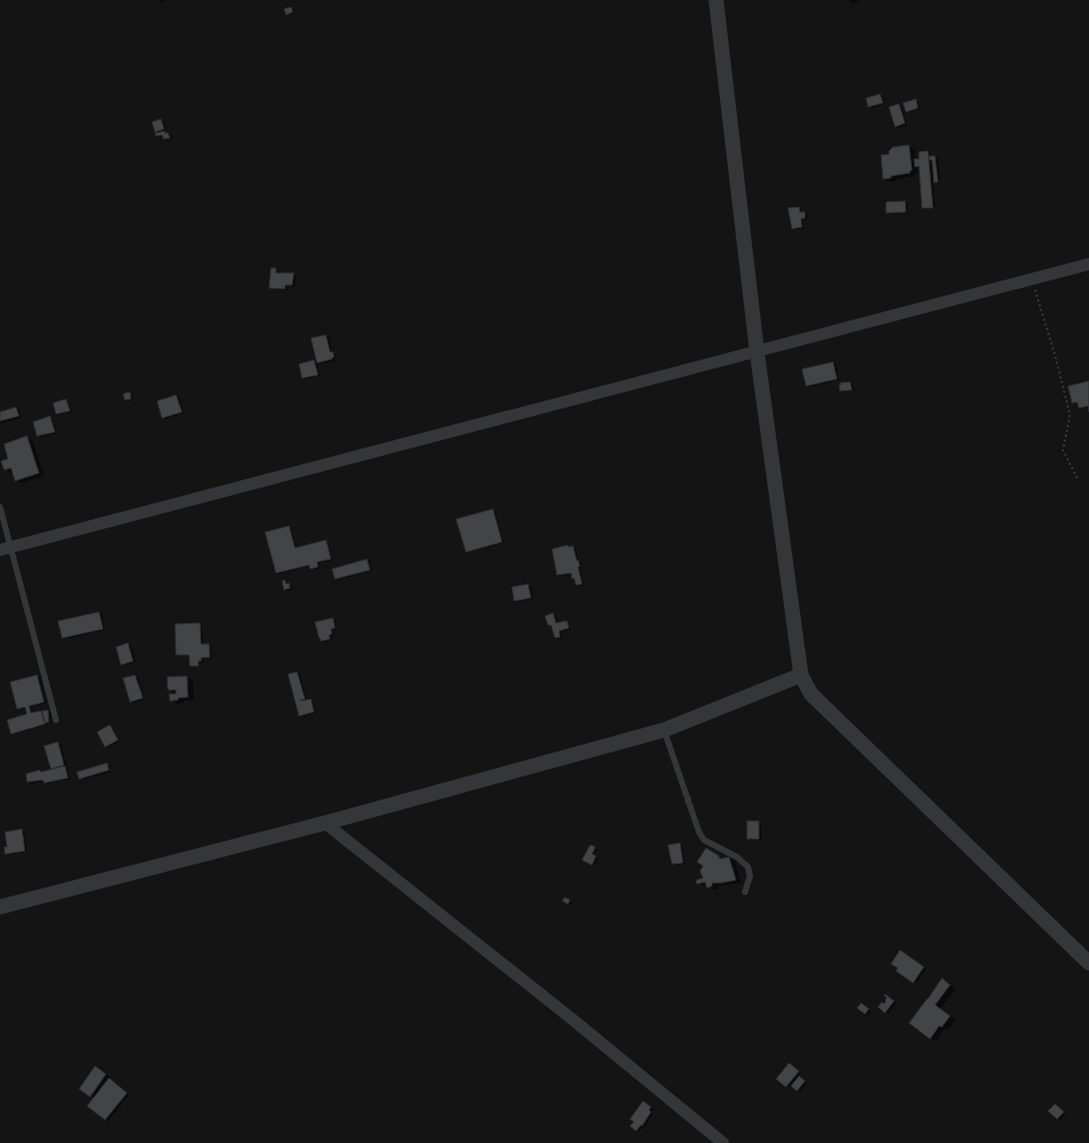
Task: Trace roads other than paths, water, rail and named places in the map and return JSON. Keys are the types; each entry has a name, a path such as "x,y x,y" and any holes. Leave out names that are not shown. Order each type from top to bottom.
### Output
{"street":[{"path":"716,0 757,352 801,675 811,694 1088,961"},
{"path":"5,548 1089,264"},
{"path":"0,906 324,823 664,730 801,675"},
{"path":"324,823 572,1019 723,1143"}],"lane":[{"path":"0,507 5,548 56,720"},
{"path":"664,730 699,832 704,840 737,857 748,867 750,876 745,892"}]}
